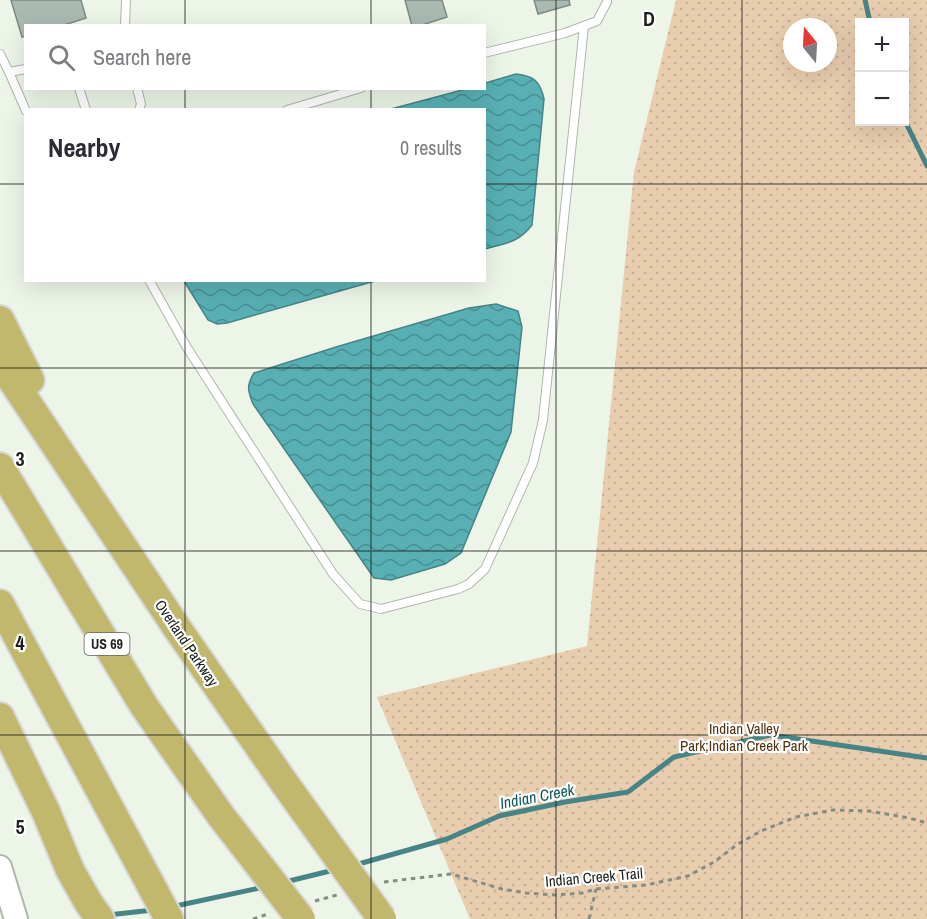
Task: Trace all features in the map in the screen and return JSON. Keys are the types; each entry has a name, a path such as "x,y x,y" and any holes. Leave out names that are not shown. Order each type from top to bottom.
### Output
{"highway":[{"path":"0,320 91,500"},
{"name":"Overland Parkway","path":"0,362 91,500 285,784 382,919"},
{"name":"US 69","path":"0,467 144,706 220,816 297,911"},
{"path":"0,604 169,919"},
{"path":"0,717 70,870 93,913"}],"main road":[{"path":"0,867 16,919"}],"lane":[{"path":"125,24 126,0"},
{"path":"486,52 564,33 597,21 607,0"},
{"path":"150,282 186,346 326,564 360,604 381,609 458,589 469,584 485,569 533,463 543,420 584,26"},
{"path":"0,54 25,108"},
{"path":"9,72 24,69"},
{"path":"80,90 85,108"},
{"path":"138,90 141,104 140,108"},
{"path":"294,108 354,90"}],"path":[{"name":"Indian Creek Trail","path":"382,883 446,874 502,889 526,893 562,894 646,885 688,876 761,831 796,817 833,810 869,811 927,823"},
{"path":"589,919 596,889"},
{"path":"253,919 297,911 344,893"}],"green space":[{"name":"Indian Valley Park;Indian Creek Park","path":"676,0 927,0 927,919 470,919 377,697 587,646 634,172"}],"water":[{"path":"516,74 527,76 538,84 544,99 532,225 517,239 486,249 486,108 395,108 462,90 486,90 486,83"},
{"path":"185,282 371,282 227,323 217,324 208,320"},
{"path":"496,304 518,311 522,327 511,432 461,553 445,564 391,580 374,578 253,404 249,388 251,378 254,373 336,347 469,308"}],"building":[{"path":"11,0 81,0 86,18 67,24 24,24 24,36 22,37"},
{"path":"405,0 442,0 447,17 425,24 411,24"},
{"path":"534,0 569,0 570,5 538,14"}],"waterway":[{"name":"Indian Creek","path":"865,0 869,18"},
{"name":"Indian Creek","path":"907,126 927,166"},
{"name":"Indian Creek","path":"355,865 447,839 499,816 628,792 674,757 771,735 927,758"},
{"name":"Indian Creek","path":"285,882 334,870"},
{"name":"Indian Creek","path":"171,907 264,887"},
{"name":"Indian Creek","path":"108,915 153,910"}]}
